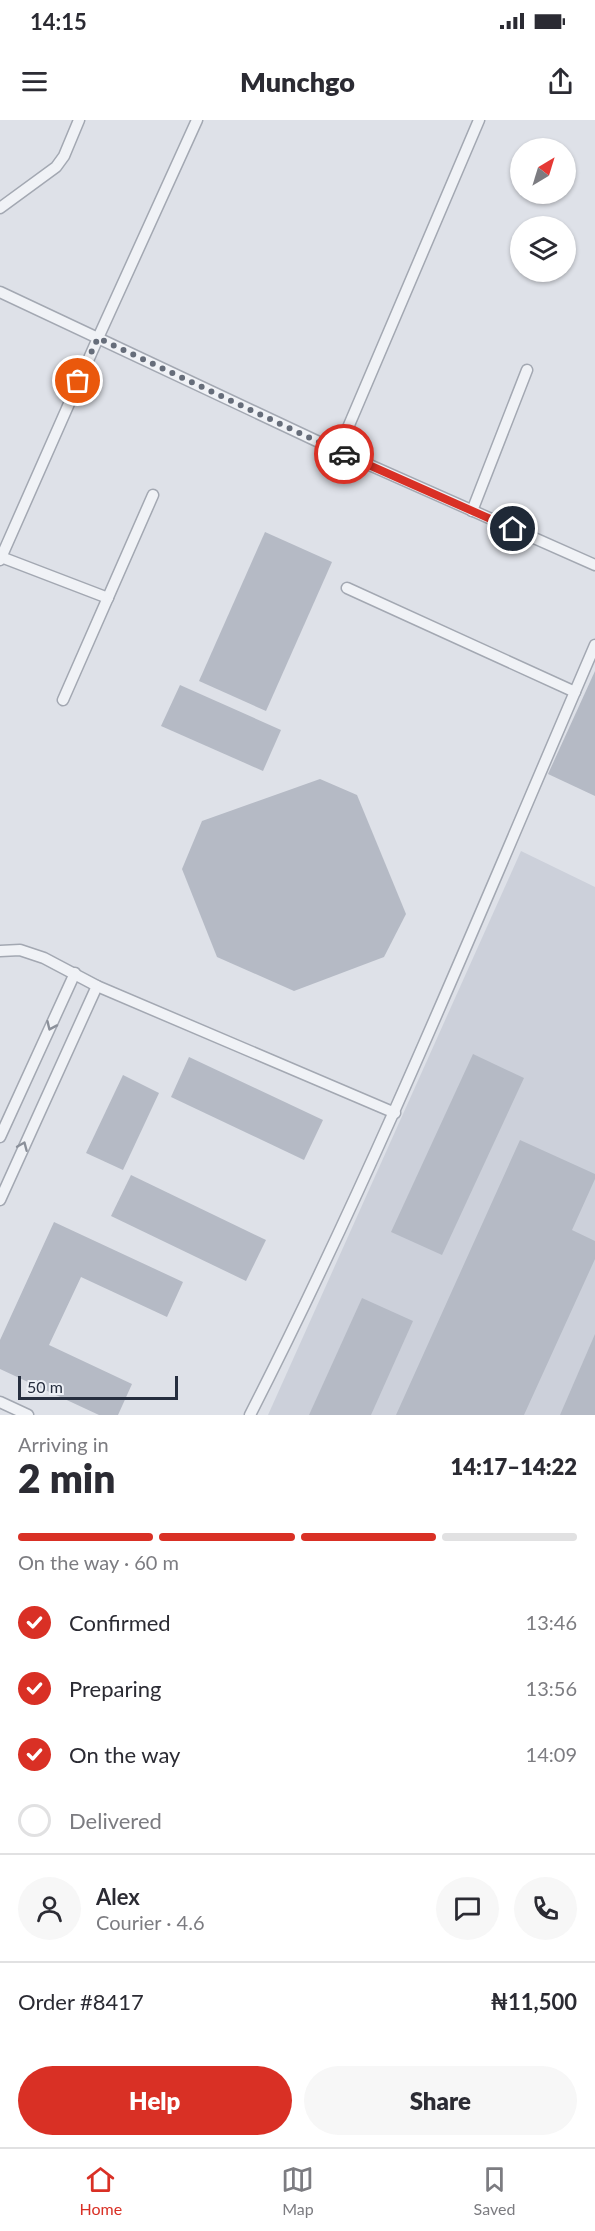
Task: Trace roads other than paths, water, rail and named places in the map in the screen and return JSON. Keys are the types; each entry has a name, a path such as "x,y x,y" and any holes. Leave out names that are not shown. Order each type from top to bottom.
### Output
{"lane":[{"path":"0,208 56,167 64,156 80,120"},
{"path":"108,598 1,558 197,120"},
{"path":"338,451 479,120"},
{"path":"0,292 338,451 595,565"},
{"path":"472,511 527,370"},
{"path":"63,700 153,495"},
{"path":"347,588 575,692"},
{"path":"250,1415 304,1309 395,1113 595,645"},
{"path":"0,951 20,950 44,958 97,986 395,1113"},
{"path":"0,1137 75,973"},
{"path":"0,1200 97,986"},
{"path":"0,1402 28,1415"}]}
